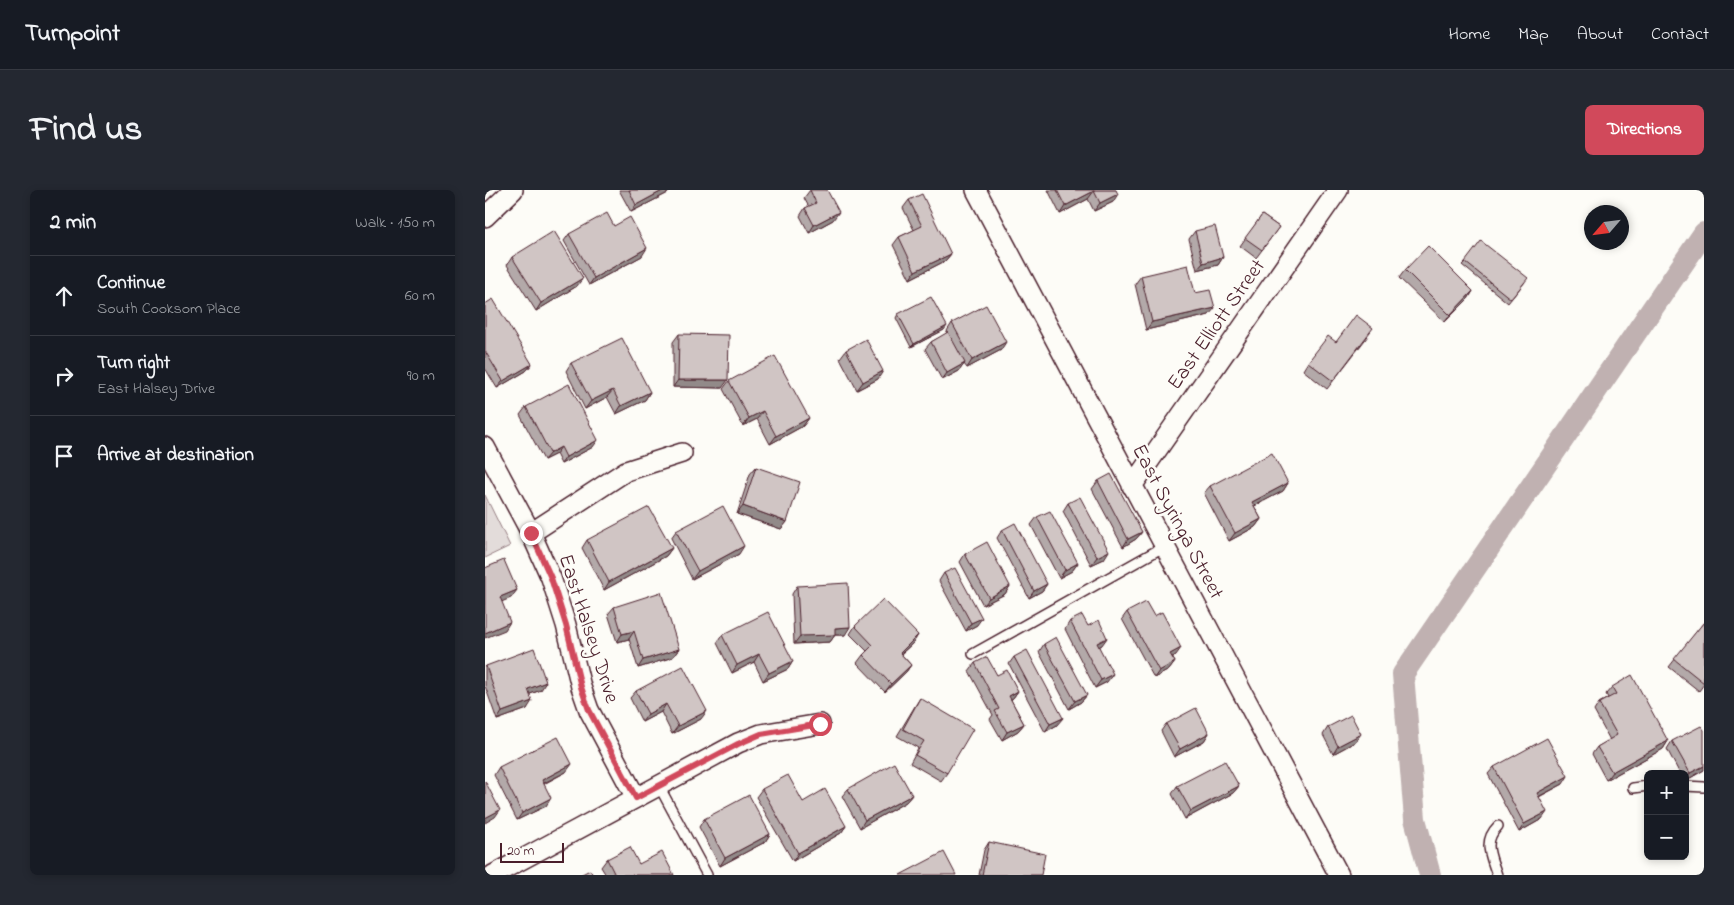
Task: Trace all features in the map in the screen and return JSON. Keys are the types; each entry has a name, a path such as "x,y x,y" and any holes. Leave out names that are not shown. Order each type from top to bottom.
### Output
{"street":[{"path":"485,217 513,190"},
{"name":"East Syringa Street","path":"976,190 1339,875"},
{"name":"East Elliott Street","path":"1133,486 1338,190"},
{"name":"East Halsey Drive","path":"485,447 531,533 551,578 589,710 636,798"},
{"path":"531,533 626,471 682,453"},
{"path":"493,875 738,744 761,734 820,724"}],"lane":[{"path":"973,654 1165,546"},
{"path":"659,786 707,875"},
{"path":"1689,786 1704,787"},
{"path":"1633,788 1644,787"},
{"path":"1497,875 1488,847 1491,833 1498,826"}],"shaded area":[{"path":"485,495 510,546 485,558"}],"building":[{"path":"629,190 664,190 636,205"},
{"path":"810,190 827,190 839,212 814,225 805,208 816,203"},
{"path":"1057,190 1116,190 1118,194 1100,203 1094,191 1065,206"},
{"path":"922,194 951,254 915,271 899,237 922,226 909,200"},
{"path":"607,213 614,226 630,217 647,248 594,278 569,234"},
{"path":"1262,215 1279,227 1262,250 1245,238"},
{"path":"1215,226 1223,257 1203,263 1195,231"},
{"path":"554,231 583,278 541,303 512,257"},
{"path":"1481,241 1528,278 1511,299 1465,262"},
{"path":"1428,246 1473,291 1450,315 1405,270"},
{"path":"1188,265 1195,293 1210,290 1215,308 1152,322 1141,276"},
{"path":"931,297 947,326 914,344 898,314"},
{"path":"493,299 532,364 503,381 485,351 485,304"},
{"path":"986,305 1006,342 972,360 952,323"},
{"path":"1356,315 1373,328 1333,381 1308,362 1328,336 1336,342"},
{"path":"948,332 965,363 947,373 931,342"},
{"path":"679,334 729,335 728,380 678,380"},
{"path":"622,338 650,392 621,406 613,390 591,401 571,363"},
{"path":"866,339 883,371 863,382 846,350"},
{"path":"775,356 809,418 776,436 763,411 749,418 729,381"},
{"path":"569,384 598,440 566,457 561,447 550,453 526,407"},
{"path":"1272,453 1288,483 1252,502 1261,519 1235,533 1210,486"},
{"path":"756,467 800,482 787,522 743,506"},
{"path":"1111,474 1142,532 1128,539 1098,481"},
{"path":"1080,497 1109,551 1097,557 1068,503"},
{"path":"723,506 744,546 698,571 676,531"},
{"path":"649,507 672,548 609,582 587,540"},
{"path":"1050,511 1078,563 1065,570 1037,517"},
{"path":"1015,523 1047,584 1034,591 1002,530"},
{"path":"987,542 1010,586 989,598 965,554"},
{"path":"504,560 517,590 500,597 510,622 485,633 485,568"},
{"path":"955,568 982,618 971,623 944,573"},
{"path":"848,583 850,627 835,628 835,635 800,636 797,586"},
{"path":"661,592 679,649 643,660 634,631 622,634 614,607"},
{"path":"883,599 918,635 900,653 911,665 891,684 863,655 873,645 855,626"},
{"path":"1146,602 1154,616 1162,612 1181,648 1170,654 1175,662 1159,671 1127,612"},
{"path":"768,612 793,661 769,673 759,654 737,665 722,635"},
{"path":"1082,615 1088,626 1099,620 1107,638 1097,643 1113,674 1101,680 1070,621"},
{"path":"1704,622 1704,683 1674,659"},
{"path":"1056,637 1087,695 1075,701 1044,644"},
{"path":"534,648 546,682 528,689 532,701 502,712 486,666"},
{"path":"1027,650 1063,718 1050,724 1014,657"},
{"path":"987,657 997,675 1007,670 1018,691 1009,696 1024,724 1007,732 995,711 999,709 975,663"},
{"path":"683,666 707,711 678,726 666,704 648,714 636,691"},
{"path":"1632,675 1668,741 1612,772 1597,747 1617,735 1599,703 1616,694 1612,687"},
{"path":"920,698 973,729 947,773 915,755 924,741 903,729"},
{"path":"1196,708 1209,733 1180,749 1166,724"},
{"path":"1351,715 1361,734 1338,746 1328,727"},
{"path":"1701,726 1704,730 1704,766 1690,773 1672,741"},
{"path":"558,737 572,764 542,780 551,798 522,813 499,767"},
{"path":"1547,738 1568,776 1537,793 1547,812 1524,824 1494,767"},
{"path":"1225,761 1239,786 1191,811 1177,786"},
{"path":"894,763 912,795 865,820 848,789"},
{"path":"788,775 803,802 825,789 846,826 798,853 762,789"},
{"path":"485,781 500,810 485,818"},
{"path":"749,795 770,834 725,858 704,819"},
{"path":"989,842 1045,854 1041,875 982,875"},
{"path":"630,847 639,864 662,852 674,875 615,875 607,859"},
{"path":"944,852 956,875 900,875"},
{"path":"590,870 593,875 580,875"}],"waterway":[{"path":"1430,875 1415,819 1403,674 1704,233"}],"route":[{"path":"531,533 551,578 589,710 636,798 738,744 761,734 820,724"}]}
